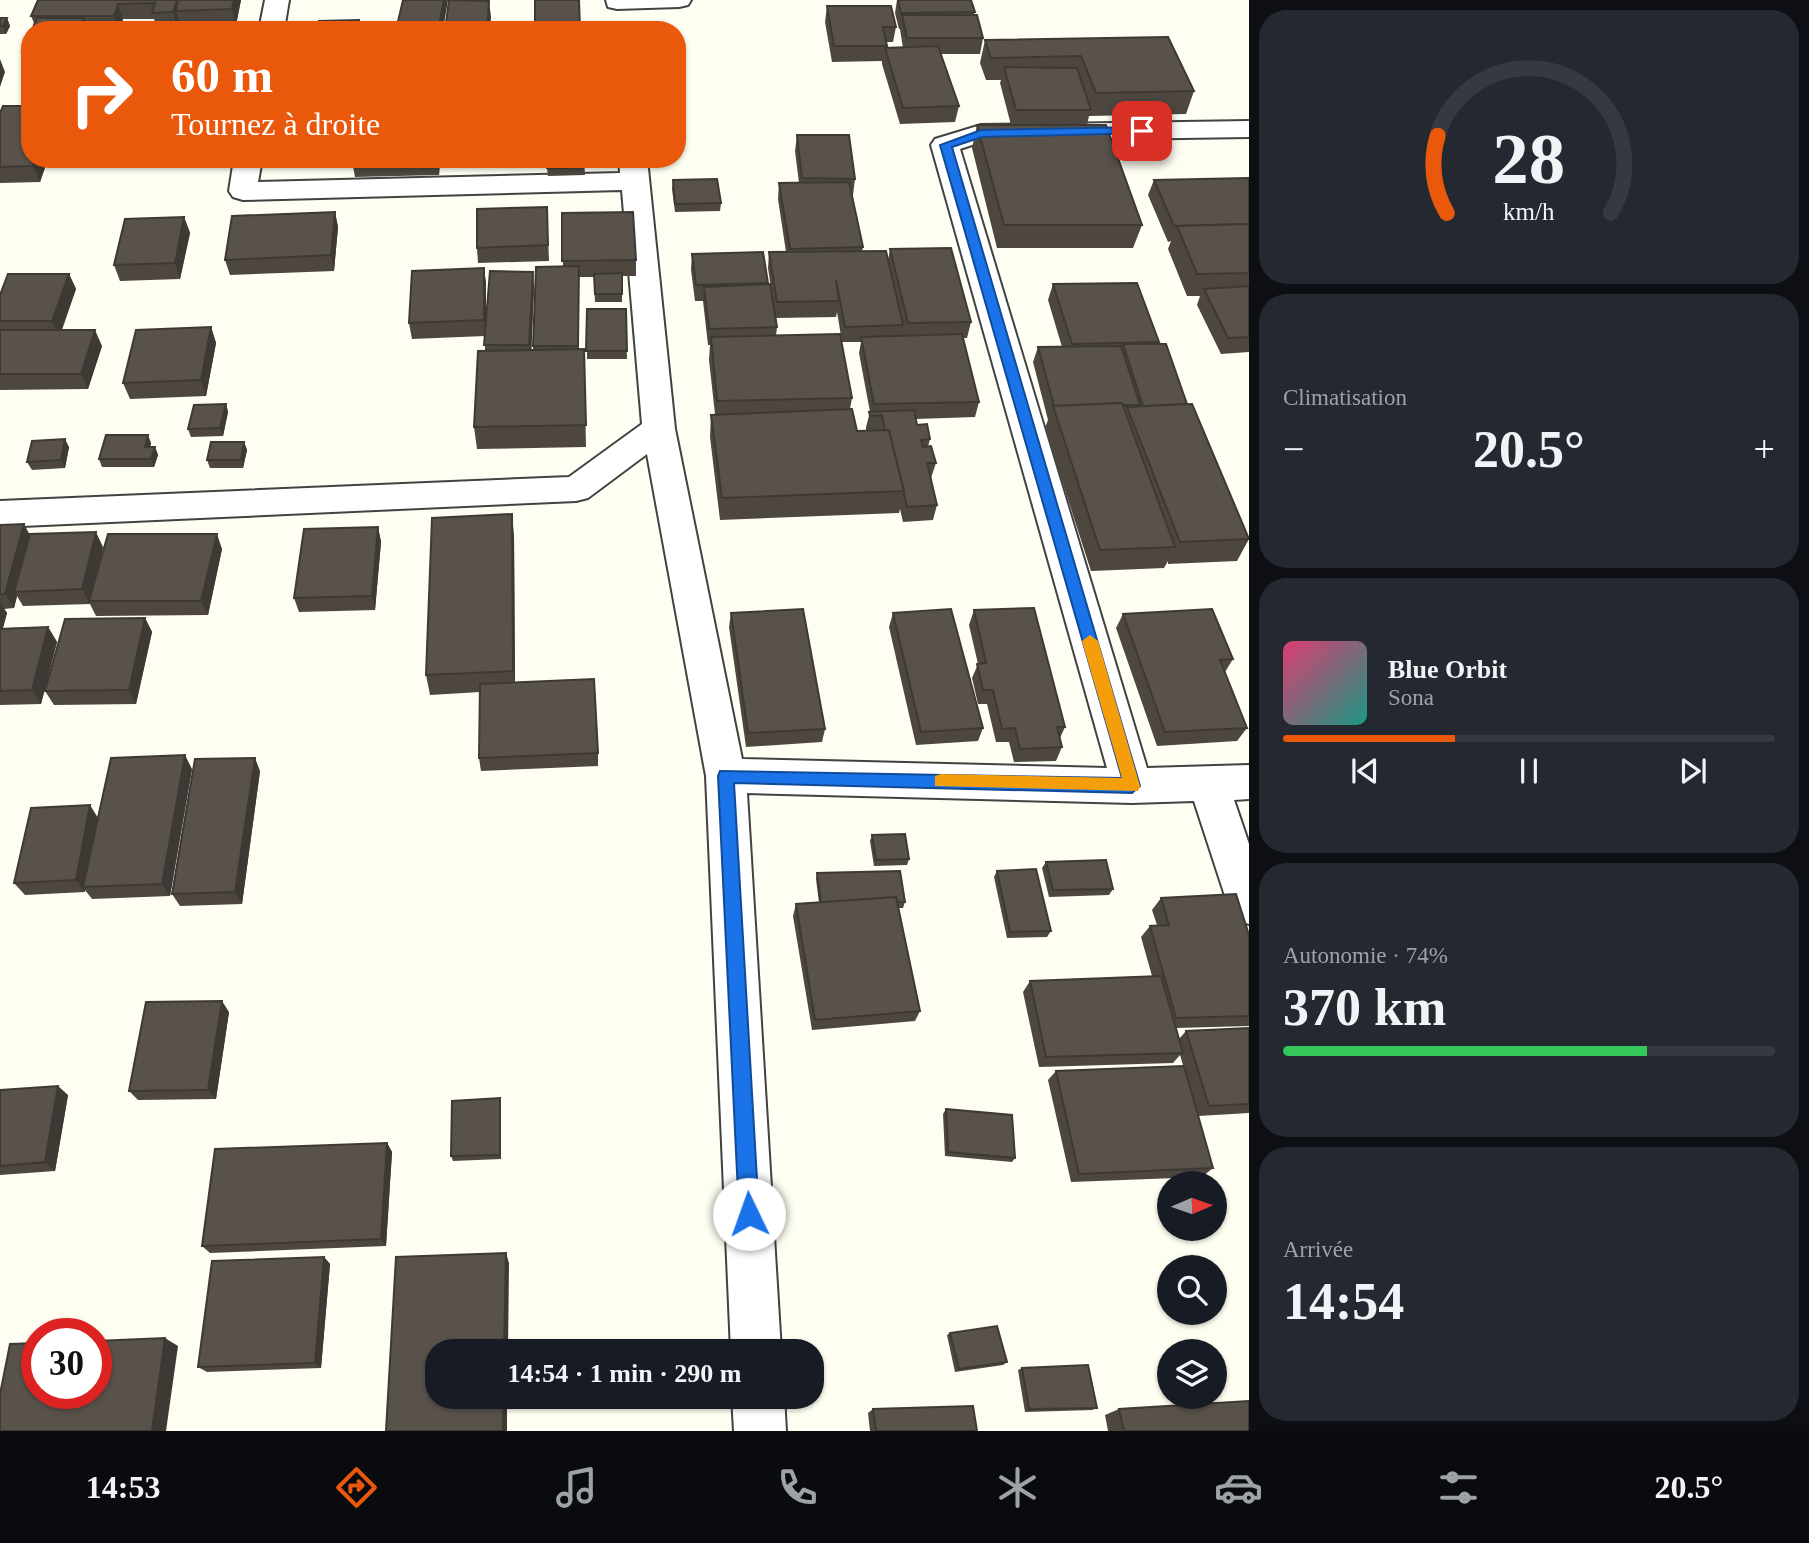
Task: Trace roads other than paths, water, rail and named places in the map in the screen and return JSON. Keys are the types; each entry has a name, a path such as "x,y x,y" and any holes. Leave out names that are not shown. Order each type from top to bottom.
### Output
{"street":[{"path":"273,21 277,0"},
{"path":"619,21 617,1 678,0"},
{"path":"1132,786 946,145 981,133 1249,129"},
{"path":"247,168 243,191 634,170 659,429 726,776 755,1339"},
{"path":"0,514 576,489 659,429"},
{"path":"726,776 1132,786 1249,782"},
{"path":"1209,783 1249,905"},
{"path":"759,1409 760,1431"}]}
